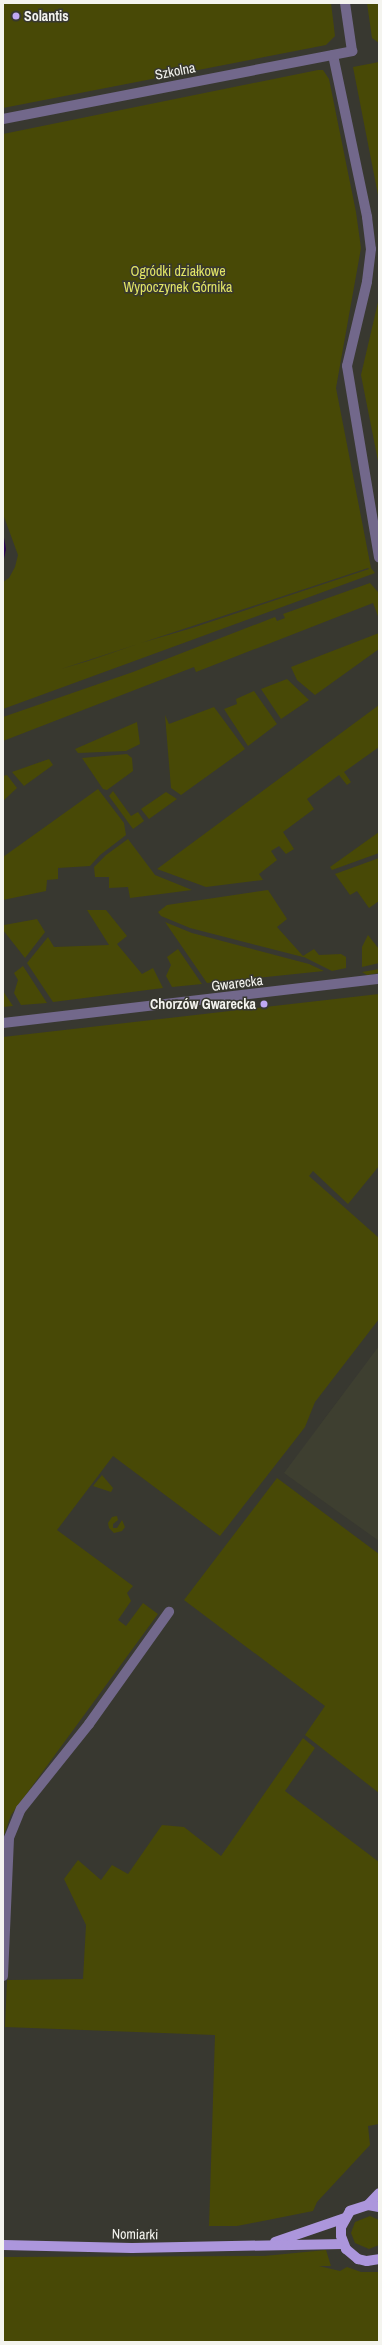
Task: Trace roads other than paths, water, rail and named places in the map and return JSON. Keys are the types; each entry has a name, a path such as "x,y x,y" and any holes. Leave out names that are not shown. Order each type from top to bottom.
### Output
{"main road":[{"path":"368,2205 379,2193"},
{"path":"368,2205 379,2207"},
{"name":"Nomiarki","path":"266,2245 345,2218 350,2211 368,2205"},
{"path":"345,2218 341,2227 343,2244 358,2259 367,2261 379,2259"},
{"name":"Nomiarki","path":"3,2245 132,2248 343,2244"}],"street":[{"name":"Szkolna","path":"3,119 352,51 345,3"},
{"path":"333,54 367,217 371,249 366,282 347,366 379,557"},
{"name":"Gwarecka","path":"3,1023 379,979"},
{"path":"3,1976 9,1838 22,1809 89,1724 169,1612"}],"place":[{"name":"Solantis","path":"16,16"},
{"name":"Chorzów Gwarecka","path":"264,1004"}],"park label":[{"name":"Ogródki działkowe Wypoczynek Górnika","path":"178,280"}]}
